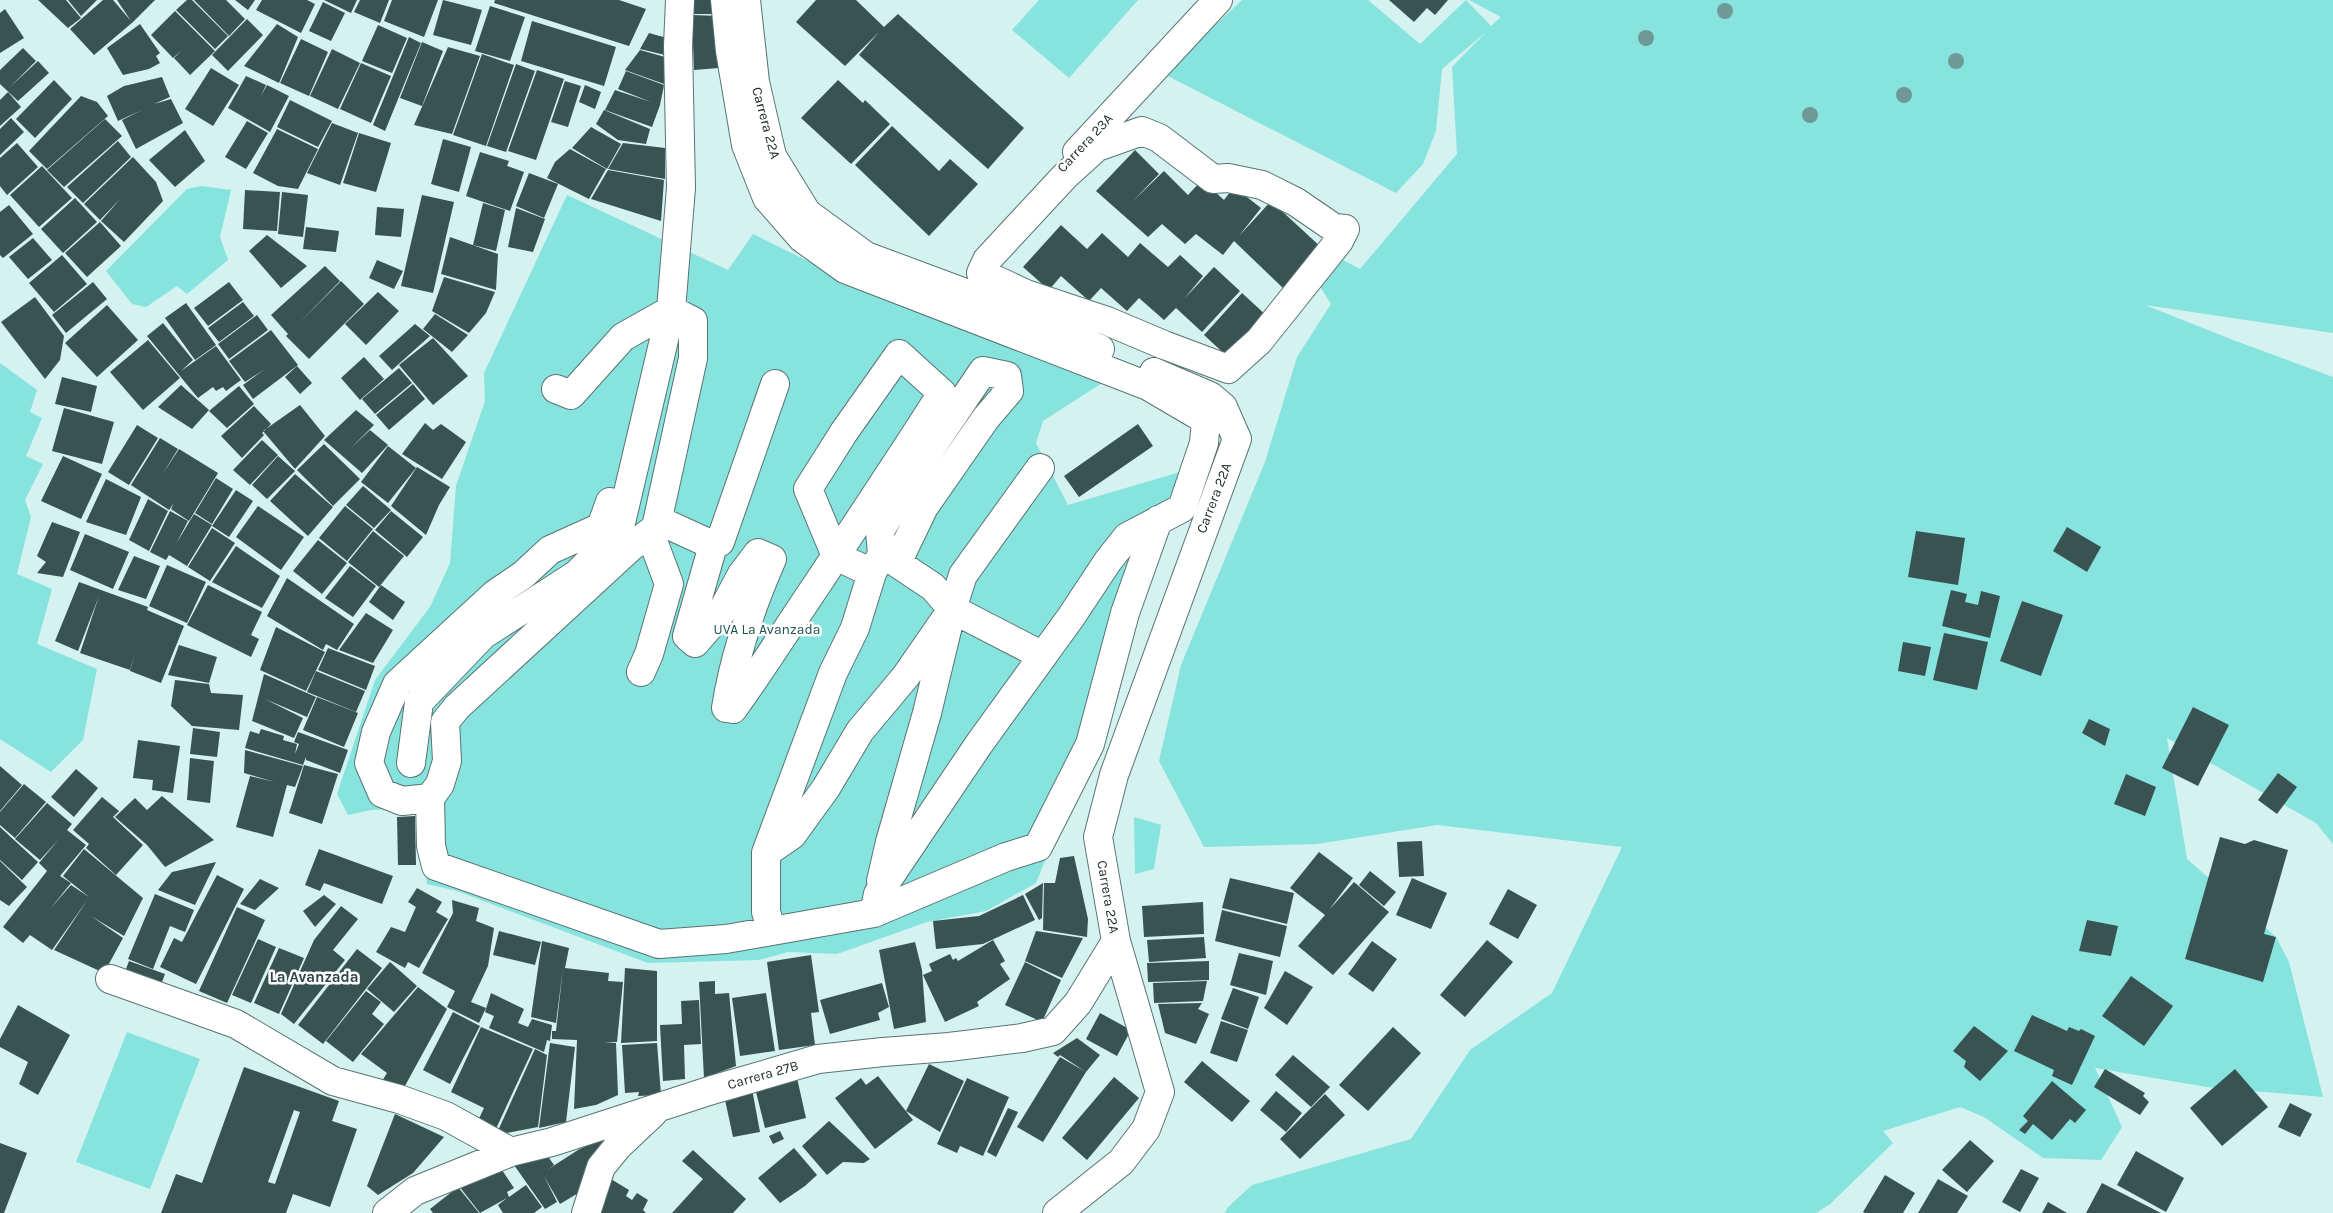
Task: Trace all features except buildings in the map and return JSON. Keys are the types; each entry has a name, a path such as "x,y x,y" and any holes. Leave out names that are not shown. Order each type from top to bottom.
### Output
{"street":[{"path":"726,0 730,51 746,145 767,198 802,238 845,269 1139,382 1206,420 1204,443 1182,508 1127,537 1108,561 980,744 876,904"},
{"name":"Carrera 22A","path":"746,0 755,82 772,156 806,213 866,256 952,287 997,292 1210,396 1223,407 1237,439 1114,775 1098,837 1116,941 1160,1092 1146,1129 1121,1162 1057,1213"},
{"name":"Carrera 23A","path":"952,287 1218,0"},
{"path":"411,764 419,702 483,635 577,574 619,531 660,316 681,188 678,46 680,1"},
{"path":"1210,396 1228,369 1259,341 1339,241 1345,229 1334,228 1296,202 1262,185 1228,178 1212,178 1159,138 1142,131 1097,147 1065,176 988,260 981,273 997,292 1026,294 1107,321 1228,369"},
{"path":"430,798 402,801 382,793 369,763 376,732 397,684 488,600 522,575 550,550 601,527 617,482 660,316"},
{"path":"556,388 571,395 623,337 660,316 693,321 693,358 654,541 668,584 649,654 642,672"},
{"path":"714,542 687,636 695,643 721,613 742,574 758,553 772,559 751,606 731,676 726,708 733,709 762,669 836,556 942,392 899,354 844,432 808,489 836,556 872,573"},
{"path":"772,931 766,912 766,853 833,673 854,628 872,573 882,554 880,531 910,479 983,371 1007,376 1009,390 986,418 924,507 897,563 933,587 952,609 1043,656"},
{"path":"658,523 706,542 720,542 775,384"},
{"path":"876,904 890,842 927,713 952,609 962,576 1040,468"},
{"path":"658,523 457,707 445,722 447,761 440,784 430,798 431,846 436,866 659,944 726,939 772,931 876,904 1038,847 1090,744 1125,612 1158,520"},
{"path":"766,853 792,836 826,788 860,731 906,676 952,609"},
{"name":"Carrera 27B","path":"386,1213 415,1191 511,1152 552,1142 712,1090 818,1059 950,1047 1022,1038 1052,1031 1078,1003 1116,941"},
{"path":"110,978 236,1024 333,1081 399,1099 446,1116 511,1152"},
{"path":"586,1213 601,1167 618,1146 658,1108"}],"green space":[{"path":"1039,0 1138,0 1069,78 1012,30"},
{"path":"1242,0 1368,0 1420,44 1466,0 1491,26 1501,17 1469,0 2333,0 2333,333 2145,305 2333,377 2333,844 2316,823 2167,738 2187,859 2276,937 2289,962 2323,1097 2207,1087 2095,1068 2122,1127 2101,1160 2043,1158 1984,1117 1960,1107 1883,1131 1893,1143 1830,1204 1816,1213 1225,1213 1227,1208 1252,1185 1411,1139 1470,1050 1552,993 1622,847 1437,825 1317,844 1204,847 1159,761 1181,665 1265,462 1297,357 1331,304 1319,285 1335,256 1360,269 1457,154 1452,67 1486,32 1442,69 1436,131 1423,164 1396,193 1164,74"},
{"path":"202,186 231,190 220,237 228,260 187,294 177,286 146,307 132,304 106,271 187,189"},
{"name":"UVA La Avanzada","path":"567,195 728,270 753,234 828,271 1110,378 1043,421 1036,443 1068,505 1180,472 1145,557 1055,836 1036,883 986,911 927,922 837,954 788,952 759,960 648,963 457,891 427,884 417,808 371,810 348,815 337,794 375,680 430,607 450,563 456,486 485,401 484,373"},
{"path":"0,363 37,390 30,412 42,418 26,456 43,464 25,500 31,517 17,574 52,589 37,644 97,669 83,740 51,772 0,739"},
{"path":"1134,817 1161,825 1154,869 1135,874"},
{"path":"127,1032 200,1059 150,1189 76,1162"}],"district":[{"name":"La Avanzada","path":"314,977"}]}
